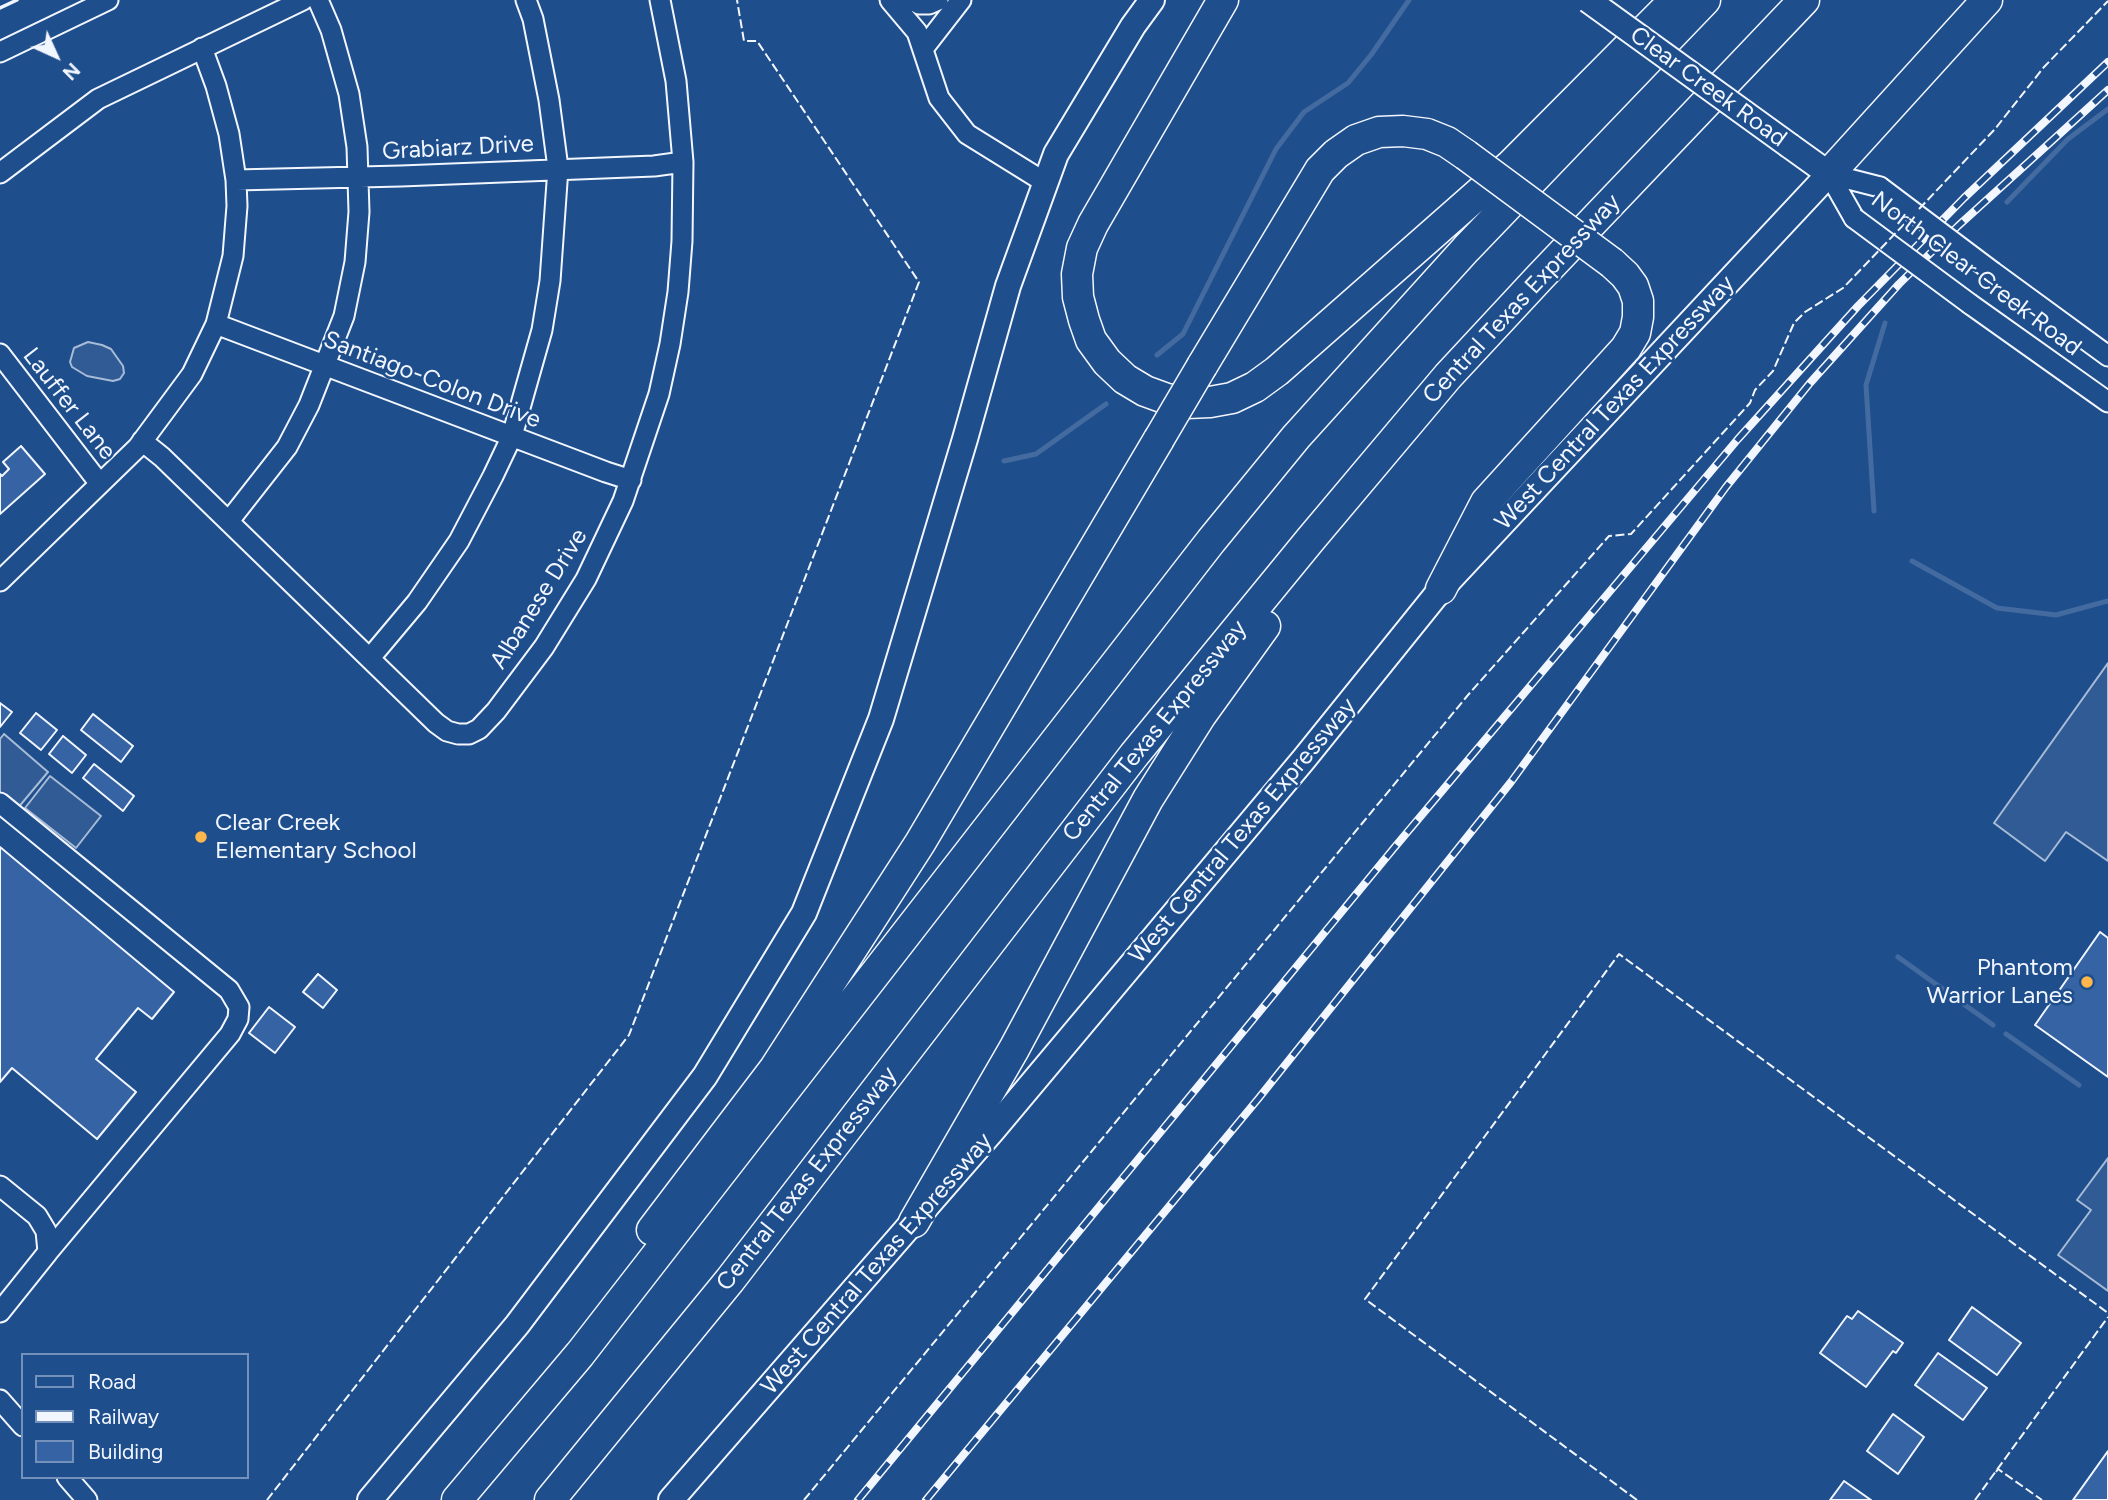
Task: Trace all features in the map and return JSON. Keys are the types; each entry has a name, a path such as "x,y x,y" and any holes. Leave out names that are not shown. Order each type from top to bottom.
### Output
{"highway":[{"path":"1223,0 1093,224 1082,248 1077,274 1078,297 1091,340 1108,362 1125,379 1145,391 1187,403 1231,398 1278,372 1511,165 1675,0"},
{"path":"457,1500 580,1354 1211,541 1296,437 1466,248 1705,0"},
{"name":"Central Texas Expressway","path":"550,1500 730,1280 1134,755 1448,376 1804,0"},
{"path":"1829,173 1987,0"},
{"path":"580,1354 628,1261 775,1068 920,843 1320,170 1356,140 1379,132 1427,134 1447,142 1612,263 1633,286 1638,301 1635,333 1626,348 1486,502 1441,589"},
{"path":"914,1222 1014,1049 1148,799 1253,640 1412,447 1448,376"}],"main road":[{"path":"370,1500 517,1325 705,1076 804,913 881,719 1008,286 1056,154 1133,26 1152,0"},
{"name":"Clear Creek Road","path":"1588,0 1829,173"},
{"name":"West Central Texas Expressway","path":"671,1500 914,1222 1254,818 1441,589 1829,173"}],"street":[{"path":"0,52 108,0"},
{"path":"0,173 98,99 303,0"},
{"path":"229,521 286,447 309,405 344,316 355,262 359,177 349,94 331,30 318,0"},
{"path":"370,658 417,602 459,541 512,436 542,330 550,281 558,168 549,100 533,19 526,0"},
{"name":"Albanese Drive","path":"142,441 229,521 436,723 447,731 458,734 469,734 478,729 496,711 544,647 586,579 631,480 659,394 670,344 682,241 683,162 676,81 660,0"},
{"path":"890,0 917,32 939,98 967,134 1046,183"},
{"path":"912,0 919,4 929,4 938,0"},
{"path":"923,49 961,0"},
{"path":"4,569 100,484 142,441 192,374 216,324 233,256 236,180 229,134 202,48"},
{"name":"Grabiarz Drive","path":"236,180 654,166 683,162"},
{"name":"North Clear Creek Road","path":"1829,173 1880,187 2108,356"},
{"name":"North Clear Creek Road","path":"1829,173 1854,218 2108,402"},
{"name":"Santiago-Colon Drive","path":"216,324 631,480"},
{"name":"Lauffer Lane","path":"0,355 100,484"},
{"path":"0,803 229,990 239,1007 238,1019 230,1034 0,1312"},
{"path":"0,1186 37,1216 46,1231 48,1252"},
{"path":"0,1400 21,1424"},
{"path":"69,1479 87,1500"}],"shaded area":[{"path":"88,342 111,349 123,366 124,373 120,379 113,381 87,376 72,367 70,362 74,348"},
{"path":"2108,663 2108,861 2066,832 2045,861 1994,823"},
{"path":"4,734 48,772 17,809 0,794 0,739"},
{"path":"50,776 101,816 76,848 25,808"},
{"path":"2108,1158 2108,1291 2058,1255 2091,1210 2077,1200"}],"building":[{"path":"21,446 45,474 0,514 0,474 2,476 9,469 3,462"},
{"path":"0,703 12,712 0,727"},
{"path":"36,713 57,730 41,750 20,733"},
{"path":"93,714 133,746 121,762 81,730"},
{"path":"63,736 86,755 72,773 49,754"},
{"path":"94,764 134,796 123,811 83,778"},
{"path":"0,847 174,992 152,1019 138,1008 96,1059 136,1092 97,1139 12,1068 0,1082"},
{"name":"Phantom Warrior Lanes","path":"2100,932 2108,938 2108,1077 2035,1025"},
{"path":"318,974 337,990 323,1008 303,992"},
{"path":"269,1007 295,1027 275,1053 249,1033"},
{"path":"1972,1307 2021,1343 1997,1375 1949,1340"},
{"path":"1858,1311 1903,1343 1896,1353 1893,1351 1866,1387 1820,1353 1847,1316 1852,1319"},
{"path":"1938,1353 1987,1388 1963,1420 1915,1385"},
{"path":"1893,1414 1924,1437 1898,1474 1867,1451"},
{"path":"2108,1451 2108,1500 2073,1500"},
{"path":"1844,1481 1871,1500 1830,1500"}],"waterway":[{"path":"1157,355 1183,334 1276,149 1304,112 1348,83 1409,0"},
{"path":"2007,202 2068,139 2108,109"},
{"path":"1874,511 1866,385 1885,323"},
{"path":"1004,461 1036,454 1106,404"},
{"path":"1912,561 1997,608 2056,615 2108,601"},
{"path":"1898,957 1993,1025"},
{"path":"2006,1034 2079,1085"}],"railway":[{"path":"858,1500 1394,848 1738,439 1858,306 1964,198 2108,62"},
{"path":"926,1500 1258,1099 1511,782 1726,487 1810,383 1899,284 1958,226 2108,90"}],"fence":[{"path":"267,1500 629,1035 919,282 757,41 744,41 737,0"},
{"path":"1919,209 1995,129 2044,67 2108,1"},
{"path":"804,1500 1468,695 1609,536 1631,534 1750,403 1755,390 1773,371 1794,323 1805,312 1843,288 1911,217"},
{"path":"1637,1500 1365,1299 1619,954 2108,1313"},
{"path":"1975,1500 2108,1317"},
{"path":"1996,1472 1998,1469 2042,1500"}],"wall":[{"path":"0,8 17,0"}],"place":[{"name":"Clear Creek Elementary School","path":"201,837"},
{"name":"Phantom Warrior Lanes","path":"2087,982"}]}
